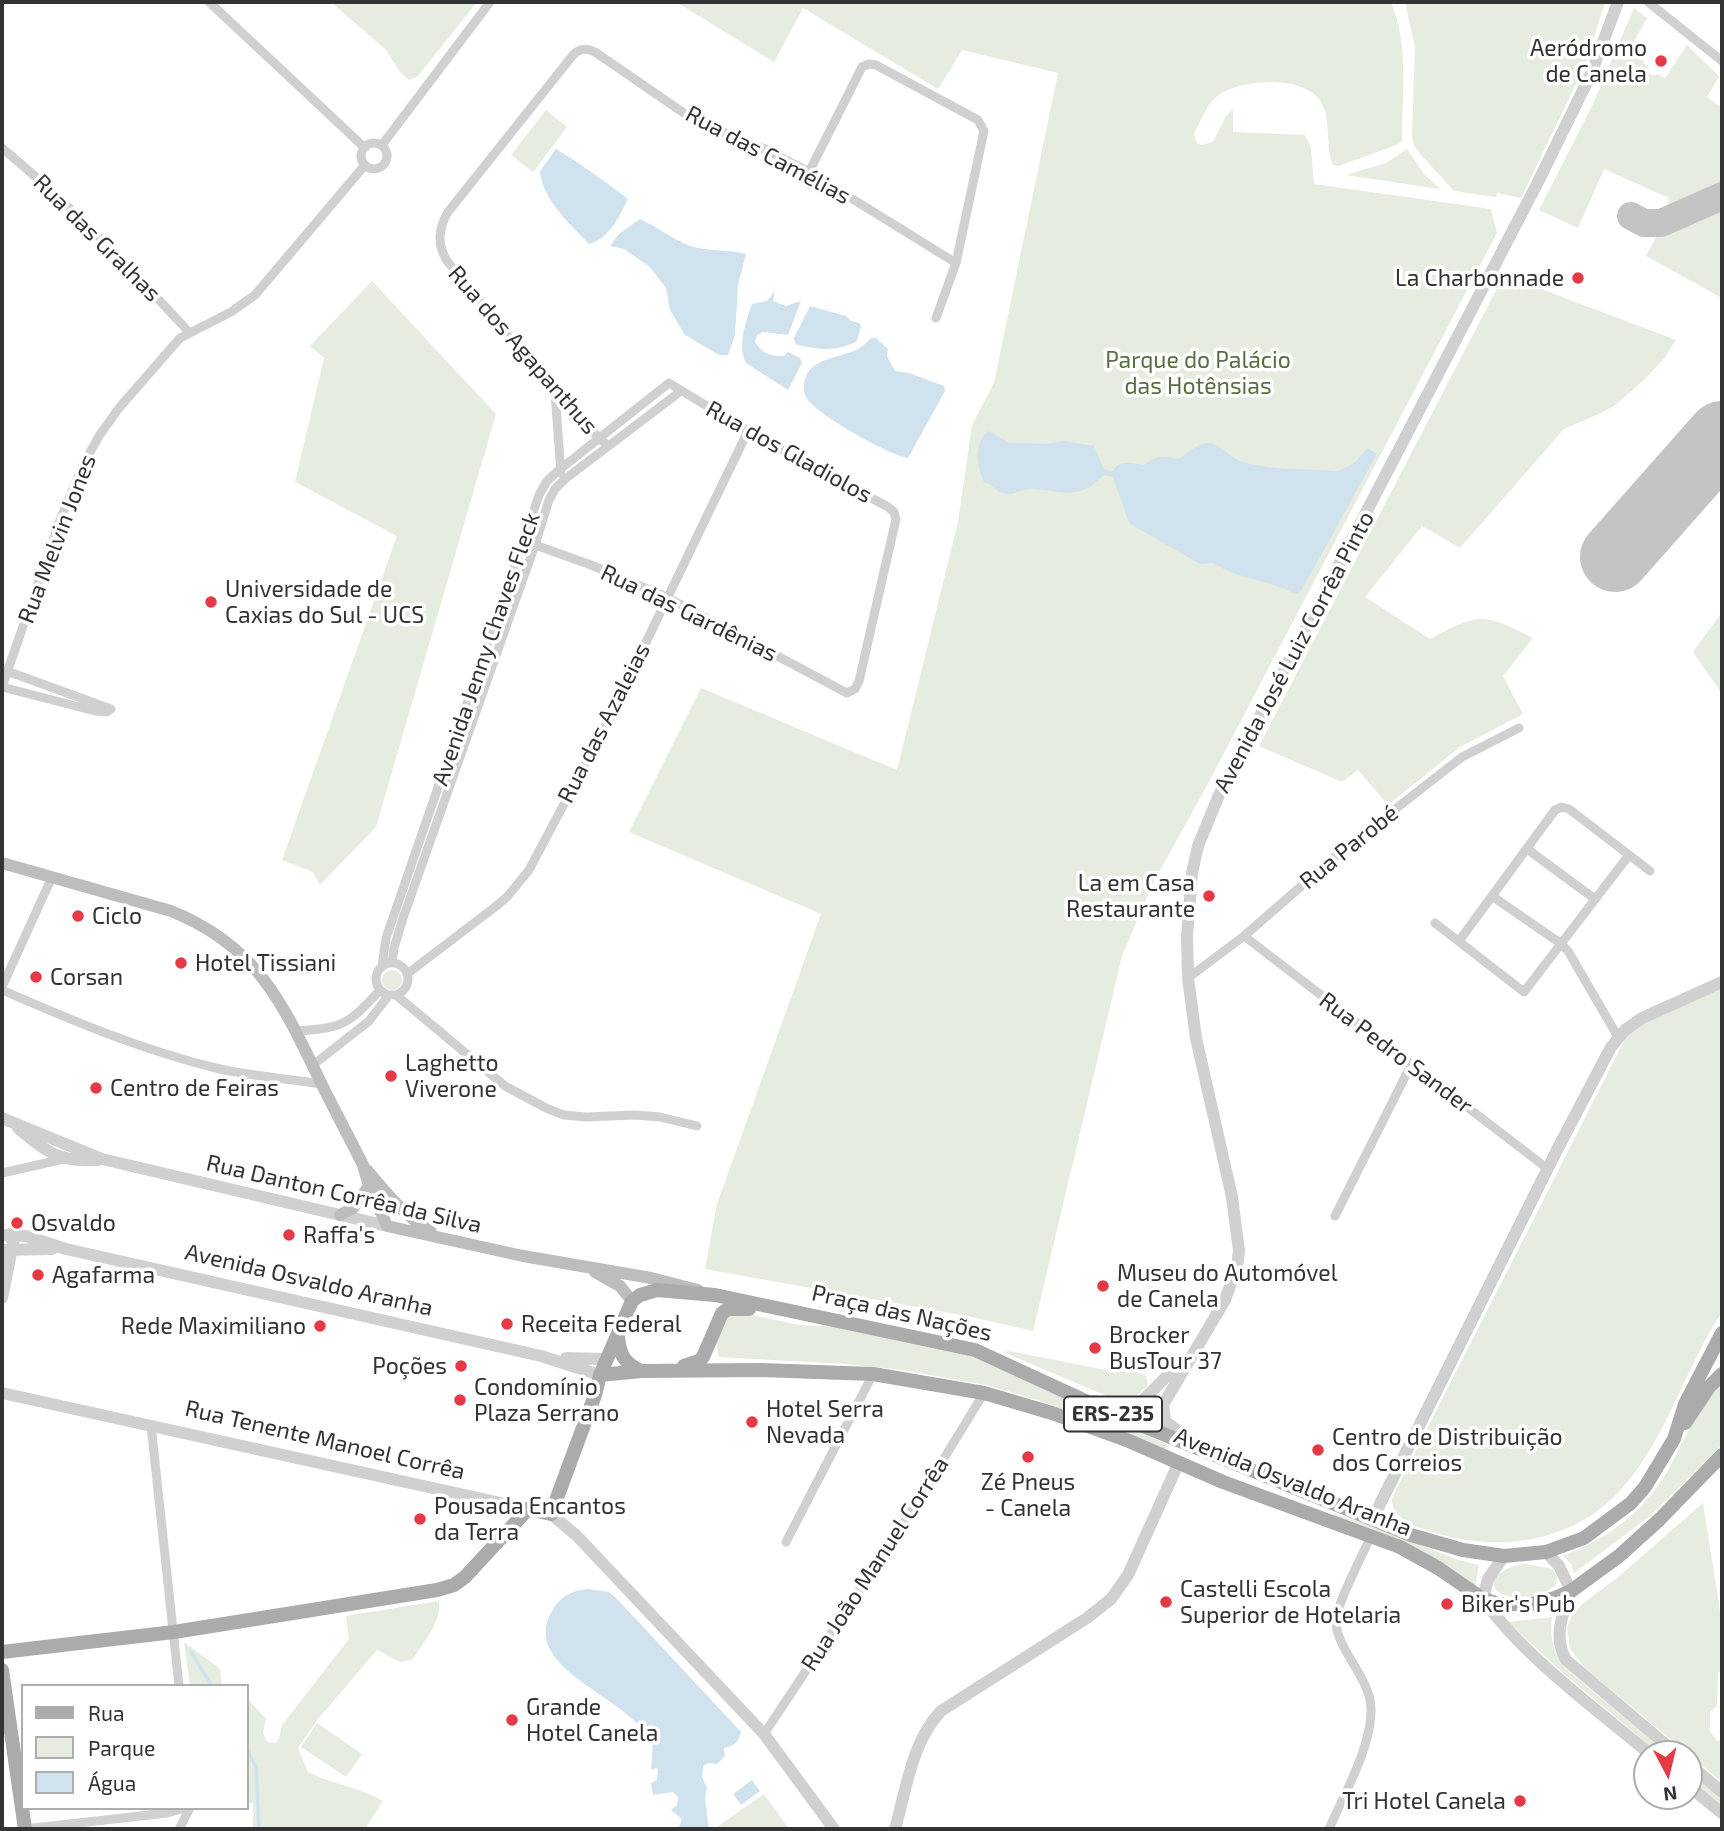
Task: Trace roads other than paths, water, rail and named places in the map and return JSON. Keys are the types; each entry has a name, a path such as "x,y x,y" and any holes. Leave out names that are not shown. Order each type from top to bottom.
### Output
{"main road":[{"path":"2,863 171,911 220,936 262,976 279,998 363,1164 369,1186 387,1226"},
{"path":"363,1164 399,1208 412,1220 441,1237"},
{"path":"340,1215 353,1208 369,1186"},
{"name":"Rua Danton Corrêa da Silva","path":"387,1226 578,1266 678,1283 715,1295"},
{"name":"Rua Danton Corrêa da Silva","path":"578,1266 602,1275 620,1286 632,1301"},
{"path":"551,1514 595,1395 600,1374 632,1301 640,1295 657,1290 715,1295 714,1327 709,1346 699,1361 666,1371"},
{"name":"Praça das Nações","path":"715,1295 975,1350 1114,1414 1372,1520 1443,1546 1504,1556"},
{"path":"714,1327 722,1312 728,1309 794,1312"},
{"name":"ERS-235","path":"1504,1556 1546,1552 1584,1538 1631,1503 1674,1439 1685,1404 1722,1333"},
{"path":"618,1335 622,1357 632,1367 641,1371"},
{"path":"709,1346 711,1357 719,1364 761,1370"},
{"name":"Avenida Osvaldo Aranha","path":"600,1374 761,1370 873,1374 984,1393 1052,1413 1180,1462 1223,1482 1371,1536 1421,1558 1483,1598"},
{"path":"1674,1439 1709,1387 1722,1374"},
{"path":"1180,1462 1183,1458 1197,1459 1237,1473 1274,1481"},
{"name":"ERS-235","path":"1483,1598 1499,1604 1531,1604 1571,1591 1619,1556 1720,1458"},
{"path":"2,1652 174,1632 437,1590 454,1585 465,1577 528,1510"},
{"name":"Rua Tenente Manoel Corrêa","path":"528,1510 551,1514"},
{"path":"2,1670 21,1801"},
{"path":"22,1810 25,1829"}],"street":[{"path":"209,2 365,148"},
{"path":"382,145 490,2"},
{"name":"Avenida José Luiz Corrêa Pinto","path":"1209,1453 1169,1426 1162,1410 1164,1400 1225,1300 1237,1267 1239,1236 1196,1038 1188,978 1187,936 1192,873 1198,846 1219,795 1537,184 1591,74 1618,2"},
{"path":"1648,2 1722,61"},
{"name":"Rua das Camélias","path":"580,49 587,48 595,52 694,120 769,151 808,172 956,263"},
{"name":"Rua dos Agapanthus","path":"580,49 447,212 440,233 441,250 446,261 578,419 608,446"},
{"path":"808,172 862,67 869,64 876,65 978,120 984,131 956,263 936,318"},
{"path":"373,143 382,145 387,153 385,162 374,169 365,165 362,156 365,148 373,143"},
{"name":"Rua das Gralhas","path":"2,148 39,178 84,222 189,332"},
{"name":"Rua Melvin Jones","path":"2,687 4,670 60,520 83,465 99,436 153,367 180,338 231,312 255,295 365,165"},
{"name":"Rua dos Gladiolos","path":"670,383 748,431 888,507 895,515 896,527 859,681 850,692"},
{"name":"Avenida Jenny Chaves Fleck","path":"392,963 403,918 536,545 549,500 562,475 599,437 670,383"},
{"path":"555,391 562,475"},
{"name":"Avenida Jenny Chaves Fleck","path":"382,967 386,938 539,495 547,481 562,475 608,446 681,391"},
{"name":"Rua das Azaleias","path":"407,974 495,908 529,870 608,721 748,431"},
{"name":"Rua das Gardênias","path":"524,541 591,565 666,597 844,693 850,692"},
{"path":"2,687 101,712 111,709 4,670"},
{"name":"Rua Parobé","path":"1188,978 1244,936 1344,849 1462,757 1519,728"},
{"path":"1459,941 1555,810 1562,807 1569,809 1650,871"},
{"path":"1527,849 1595,899"},
{"path":"1436,923 1524,992 1629,855"},
{"path":"52,877 2,988 80,1025 148,1049 222,1069 322,1084"},
{"path":"1492,896 1568,951 1618,1037"},
{"name":"Rua Pedro Sander","path":"1244,936 1548,1169"},
{"path":"313,1065 369,1021 393,995 406,986 407,974 392,963 382,967 376,975 380,990"},
{"path":"1372,1520 1599,1068 1618,1037 1634,1023 1652,1013 1722,982"},
{"path":"296,1031 331,1029 342,1025 360,1012 380,990"},
{"path":"380,990 393,995 497,1080 548,1109 564,1115 586,1117 660,1117 697,1126"},
{"path":"1335,1216 1411,1065"},
{"name":"Rua Danton Corrêa da Silva","path":"7,1121 102,1159 387,1226"},
{"name":"Rua Danton Corrêa da Silva","path":"7,1121 48,1152 64,1159 102,1159"},
{"path":"2,1172 64,1159 83,1152"},
{"path":"2,1298 7,1249 13,1243 6,1234"},
{"name":"Avenida Osvaldo Aranha","path":"6,1234 26,1236 66,1249 541,1356 600,1374"},
{"name":"Avenida Osvaldo Aranha","path":"7,1249 66,1249"},
{"name":"Avenida José Luiz Corrêa Pinto","path":"1081,1398 1121,1407 1139,1404 1200,1342"},
{"name":"Avenida Osvaldo Aranha","path":"541,1356 607,1359"},
{"path":"786,1542 873,1374"},
{"name":"Rua Tenente Manoel Corrêa","path":"2,1393 528,1510"},
{"name":"Rua João Manuel Corrêa","path":"764,1734 908,1517 984,1393"},
{"path":"151,1425 179,1684"},
{"path":"895,1829 920,1741 929,1723 941,1711 1111,1600 1128,1575 1180,1462"},
{"path":"551,1514 577,1536 764,1734 834,1829"},
{"path":"1329,1829 1362,1753 1370,1724 1370,1696 1340,1638 1336,1622 1338,1609 1371,1536"},
{"path":"1546,1552 1559,1566 1571,1591 1559,1628 1560,1650 1566,1660 1660,1740"},
{"path":"1504,1556 1488,1579 1483,1598 1508,1630 1633,1740"},
{"path":"1703,1776 1722,1792"},
{"path":"1703,1797 1722,1813"},
{"path":"25,1829 177,1810"},
{"path":"179,1829 189,1810"}],"water":[{"path":"556,149 628,199 608,232 589,244 551,201 542,181 540,171"},
{"path":"640,219 690,246 746,254 738,284 735,335 728,355 719,355 685,335 670,310 666,288 650,267 624,249 610,246 619,234"},
{"path":"775,291 773,301 786,306 801,301 788,335 763,332 757,335 755,342 761,349 775,356 784,356 788,352 800,358 802,363 788,390 746,363 742,349 743,334 752,304 767,301"},
{"path":"810,306 846,316 859,323 861,326 857,341 850,345 826,349 795,344 794,338"},
{"path":"871,338 876,338 888,349 887,356 895,371 909,373 944,386 945,391 908,458 885,450 853,433 823,413 805,394 806,377 814,366 852,352"},
{"path":"988,431 1009,443 1046,444 1064,441 1094,446 1104,469 1113,471 1123,463 1144,465 1160,457 1179,459 1207,443 1216,445 1240,461 1287,469 1336,471 1354,462 1367,448 1377,454 1301,591 1296,594 1233,573 1213,563 1200,564 1129,523 1113,477 1103,475 1086,489 1077,492 1030,489 1009,494 1001,492 984,482 980,469 978,449"},
{"path":"587,1589 609,1592 618,1600 741,1732 735,1743 724,1748 725,1756 717,1764 708,1763 703,1766 709,1829 678,1829 682,1819 671,1810 677,1805 678,1797 673,1792 653,1795 651,1783 657,1780 658,1769 651,1770 653,1741 648,1741 639,1725 623,1711 564,1667 550,1650 546,1632 552,1611 566,1596"},
{"path":"752,1780 760,1791 741,1805 733,1794"}],"waterway":[{"path":"191,1652 211,1684"},
{"path":"248,1752 256,1767 259,1829"}],"place":[{"name":"Aeródromo de Canela","path":"1661,61"},
{"name":"La Charbonnade","path":"1578,278"},
{"name":"Universidade de Caxias do Sul - UCS","path":"211,602"},
{"name":"La em Casa Restaurante","path":"1209,896"},
{"name":"Ciclo","path":"78,916"},
{"name":"Hotel Tissiani","path":"181,963"},
{"name":"Corsan","path":"36,977"},
{"name":"Laghetto Viverone","path":"391,1076"},
{"name":"Centro de Feiras","path":"96,1088"},
{"name":"Osvaldo","path":"17,1223"},
{"name":"Raffa's","path":"289,1235"},
{"name":"Agafarma","path":"38,1275"},
{"name":"Museu do Automóvel de Canela","path":"1103,1286"},
{"name":"Receita Federal","path":"507,1324"},
{"name":"Rede Maximiliano","path":"320,1326"},
{"name":"Brocker BusTour 37","path":"1095,1348"},
{"name":"Poções","path":"461,1366"},
{"name":"Condomínio Plaza Serrano","path":"460,1400"},
{"name":"Hotel Serra Nevada","path":"752,1422"},
{"name":"Centro de Distribuição dos Correios","path":"1318,1450"},
{"name":"Zé Pneus - Canela","path":"1028,1457"},
{"name":"Pousada Encantos da Terra","path":"420,1519"},
{"name":"Castelli Escola Superior de Hotelaria","path":"1166,1602"},
{"name":"Biker's Pub","path":"1447,1604"},
{"name":"Grande Hotel Canela","path":"512,1720"},
{"name":"Tri Hotel Canela","path":"1520,1801"}],"park label":[{"name":"Parque do Palácio das Hotênsias","path":"1198,373"}]}
